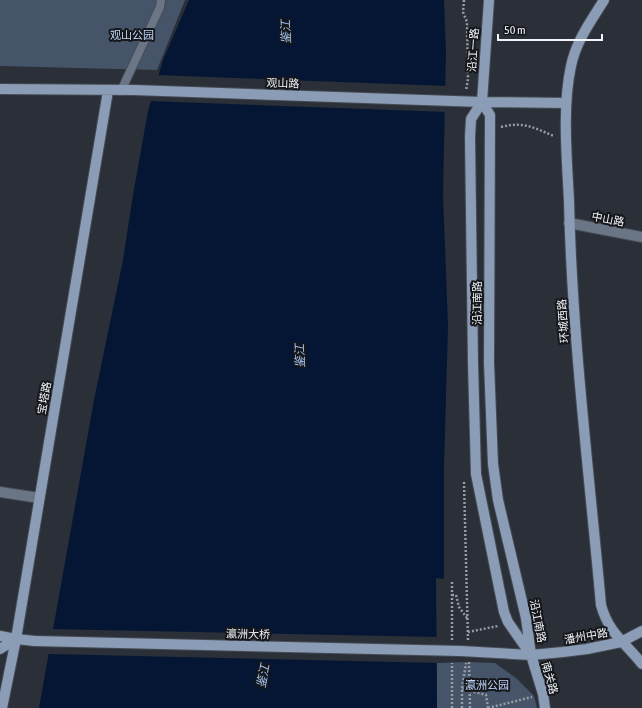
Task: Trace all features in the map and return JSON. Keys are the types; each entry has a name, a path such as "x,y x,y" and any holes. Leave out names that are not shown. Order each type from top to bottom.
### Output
{"street":[{"name":"沿江一路","path":"482,102 489,0"},
{"name":"环城西路","path":"604,0 581,37 571,65 566,103 569,224 578,368 601,605 608,624 621,642 642,664"},
{"name":"观山路","path":"0,89 134,90 482,102 566,103"},
{"name":"宝塔路","path":"2,708 16,639 108,91"},
{"name":"沿江南路","path":"482,102 490,115 489,363 493,464 498,500 526,618 532,655 508,622 504,612 476,474 470,137 472,119 482,102"},
{"name":"中山路","path":"569,224 642,237"},
{"path":"0,492 39,498"},
{"name":"潘州中路","path":"532,655 587,649 621,642 642,631"},
{"name":"瀛洲大桥","path":"0,636 34,641 465,651 532,655"},
{"path":"0,649 16,639"},
{"name":"南关路","path":"532,655 543,694 545,708"}],"lane":[{"path":"121,91 160,7 161,0"}],"path":[{"path":"461,101 468,79 467,22 463,12 464,0"},
{"path":"499,132 501,127 519,124 533,127 567,140"},
{"path":"452,596 456,595 459,607 468,619"},
{"path":"468,632 499,626"},
{"path":"462,708 465,651"},
{"path":"465,651 470,691 470,708"},
{"path":"462,689 486,695 488,708 543,694"}],"green space":[{"name":"观山公园","path":"0,0 185,0 157,70 0,66"},
{"name":"瀛洲公园","path":"437,663 495,663 516,678 534,696 537,708 437,708"}],"water":[{"name":"鉴江","path":"189,0 444,0 446,51 443,195 448,325 444,468 444,579 436,578 437,708 39,708 94,400 123,260 148,111 163,60"}],"pier":[{"path":"157,75 448,86 447,112 149,101"},
{"path":"51,629 439,637 439,663 47,654"}]}
